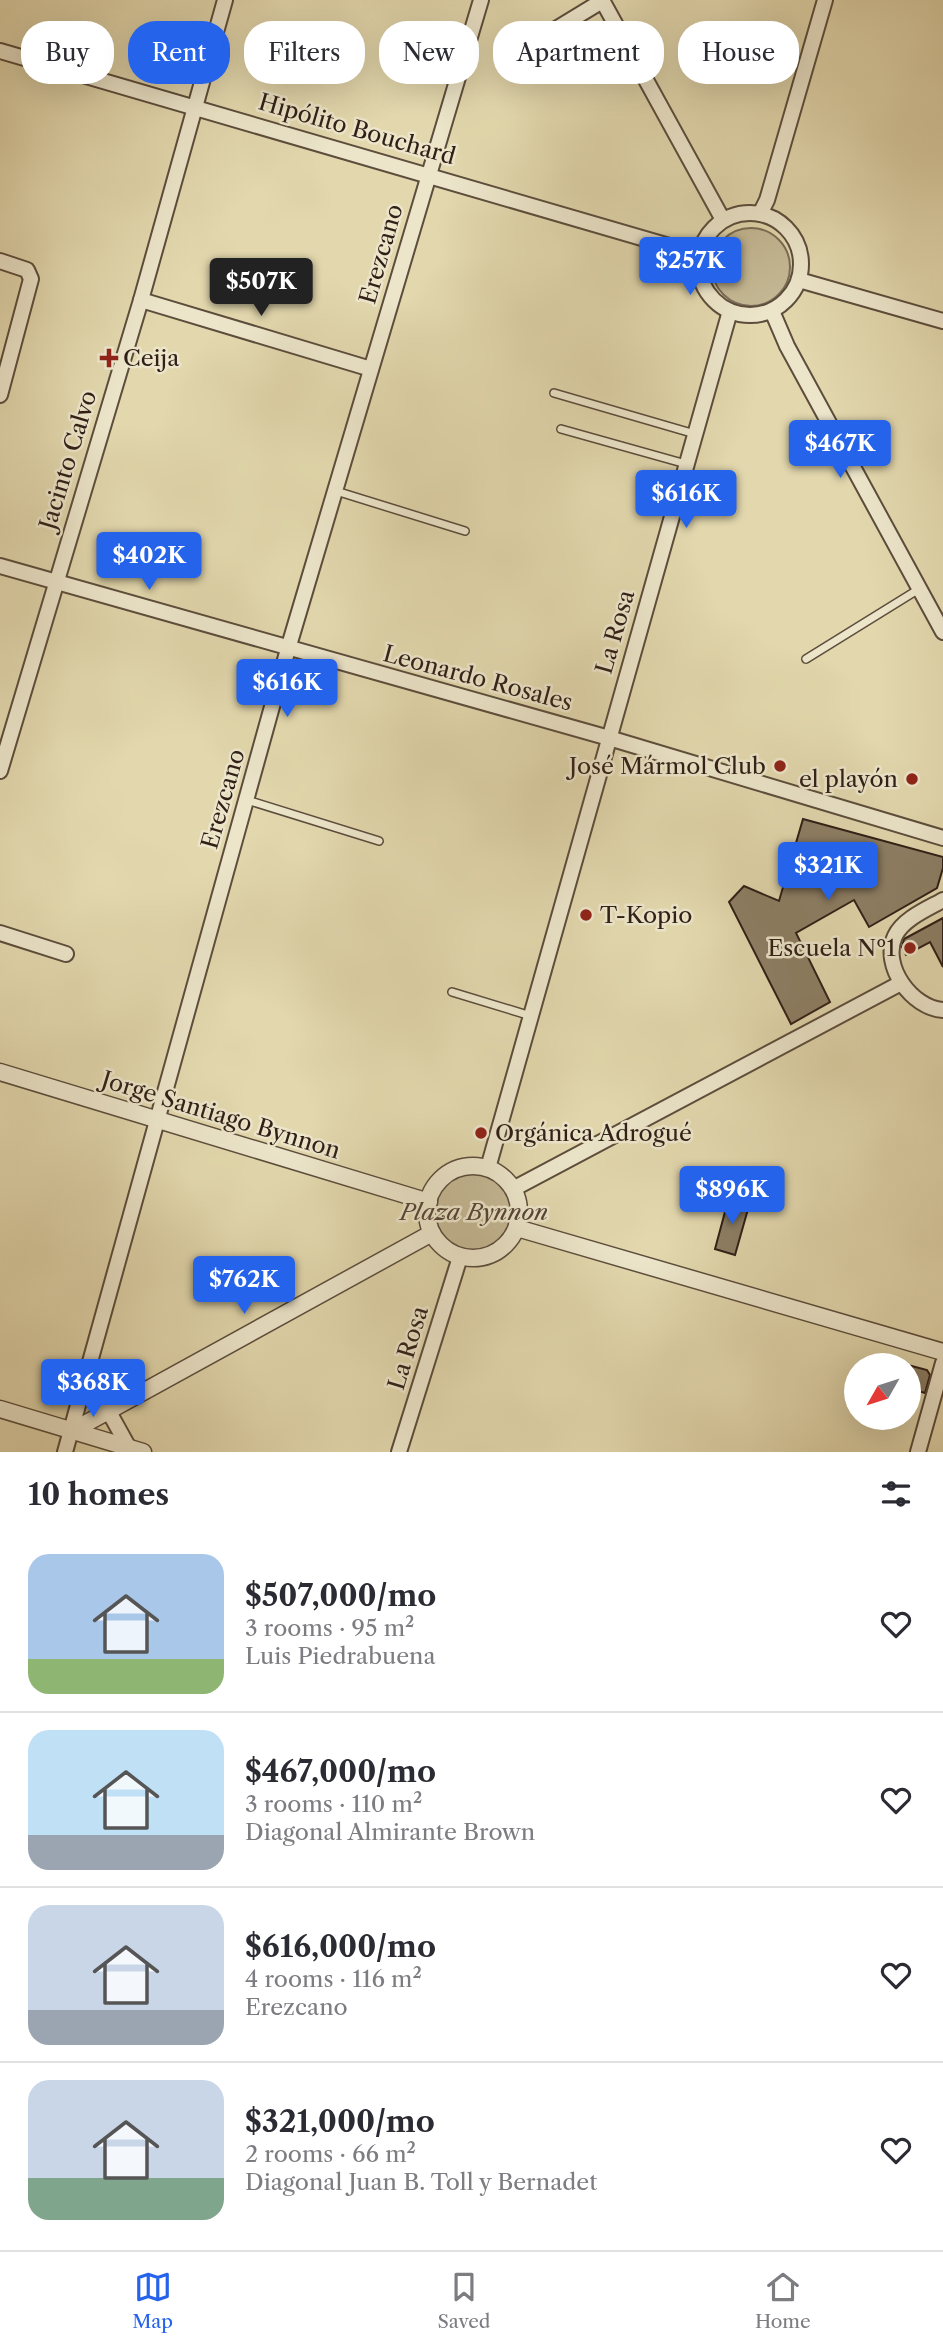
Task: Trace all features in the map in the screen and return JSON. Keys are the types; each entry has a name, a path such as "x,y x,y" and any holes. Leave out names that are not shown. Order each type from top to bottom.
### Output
{"street":[{"name":"Jacinto Calvo","path":"0,771 54,583 141,300 225,0"},
{"name":"Erezcano","path":"65,1452 288,649 481,0"},
{"path":"568,21 602,0 723,220"},
{"path":"760,214 767,200 825,0"},
{"name":"Hipólito Bouchard","path":"0,51 428,173 700,255"},
{"path":"748,213 760,214 775,219 797,242 802,256 799,280 787,301 772,311 747,316 730,311 708,294 701,278 700,255 711,231 723,220 748,213"},
{"path":"0,261 27,270 31,286 0,395"},
{"path":"799,280 943,321"},
{"path":"141,300 371,369"},
{"name":"La Rosa","path":"488,1168 730,311"},
{"path":"772,311 787,346 943,632"},
{"name":"Leonardo Rosales","path":"0,566 609,738 943,838"},
{"path":"943,900 901,926 894,939 894,959 901,983 918,1000 943,1010"},
{"path":"0,933 66,954"},
{"path":"513,1189 901,983"},
{"name":"Jorge Santiago Bynnon","path":"0,1072 429,1202"},
{"path":"473,1166 488,1168 501,1175 513,1189 519,1214 517,1228 510,1240 488,1256 460,1256 449,1251 432,1233 429,1202 434,1188 444,1176 473,1166"},
{"path":"517,1228 943,1352"},
{"path":"72,1431 432,1233"},
{"name":"La Rosa","path":"399,1452 460,1256"},
{"path":"918,1452 943,1363"},
{"path":"88,1374 109,1412 136,1450"},
{"path":"0,1409 136,1450"}],"lane":[{"path":"554,393 695,434"},
{"path":"561,429 686,464"},
{"path":"335,491 465,531"},
{"path":"806,659 920,589"},
{"path":"246,800 379,841"},
{"path":"452,992 531,1016"}],"green space":[{"path":"743,228 759,228 773,234 784,245 790,259 790,275 784,289 773,300 759,306 743,306 729,300 718,289 712,275 712,259 718,245 729,234"},
{"name":"Plaza Bynnon","path":"474,1172 489,1175 502,1184 511,1197 514,1212 511,1227 502,1240 489,1249 474,1252 459,1249 446,1240 437,1227 434,1212 437,1197 446,1184 459,1175"}],"building":[{"path":"803,819 943,857 943,868 937,888 869,927 854,900 796,933 830,1002 791,1024 729,902 744,886 779,901"},
{"name":"Escuela Nº1","path":"943,918 943,967 930,942 906,955 902,947 904,939"},
{"path":"729,1197 750,1202 735,1255 715,1249"},
{"path":"921,1368 927,1370 930,1375 925,1393 921,1392"}],"place":[{"name":"Ceija","path":"109,358"},
{"name":"José Mármol Club","path":"780,766"},
{"name":"el playón","path":"912,779"},
{"name":"T-Kopio","path":"586,915"},
{"name":"Escuela Nº1","path":"910,948"},
{"name":"Orgánica Adrogué","path":"481,1133"}]}
